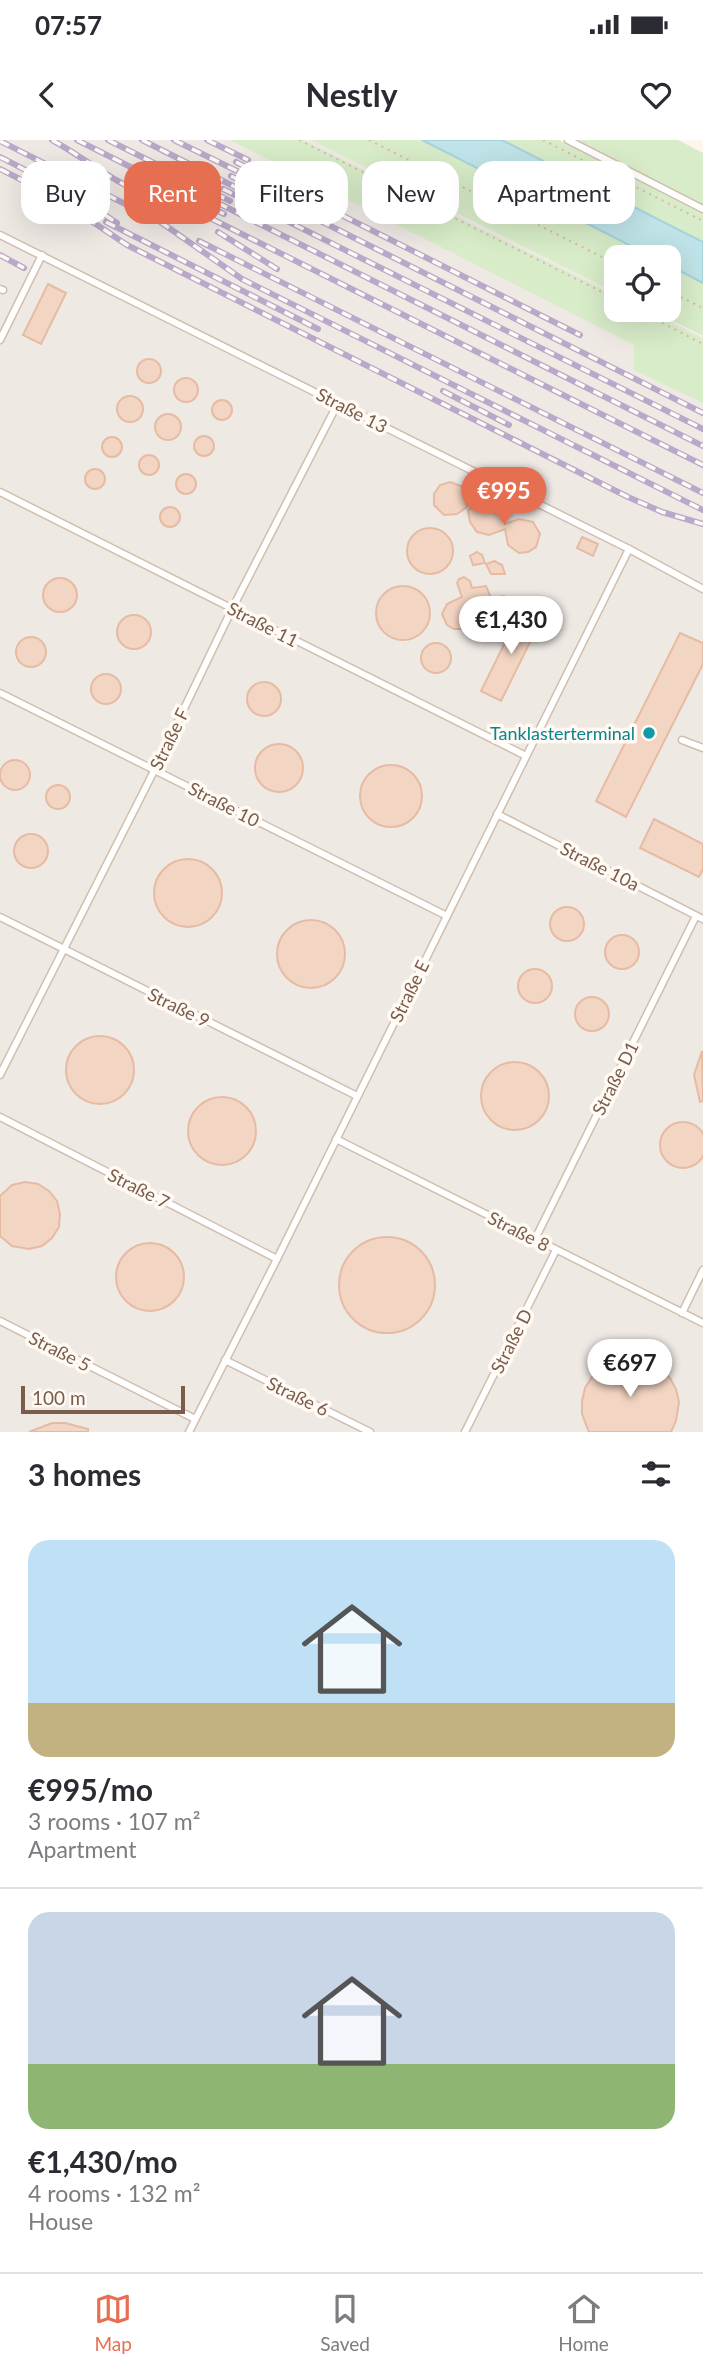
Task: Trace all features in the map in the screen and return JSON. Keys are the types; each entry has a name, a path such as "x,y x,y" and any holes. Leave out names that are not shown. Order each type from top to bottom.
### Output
{"lane":[{"path":"568,140 703,209"},
{"name":"Straße 13","path":"0,235 629,549 703,589"},
{"path":"0,340 42,255"},
{"name":"Straße F","path":"0,1075 155,769 232,609 338,403"},
{"name":"Straße 11","path":"0,492 526,756"},
{"name":"Straße E","path":"189,1432 629,549"},
{"name":"Straße 10","path":"0,694 447,916"},
{"path":"682,740 703,748"},
{"name":"Straße 10a","path":"497,814 700,918"},
{"name":"Straße 9","path":"0,917 358,1096"},
{"name":"Straße D1","path":"535,1239 700,918"},
{"name":"Straße 7","path":"0,1117 277,1259"},
{"name":"Straße 8","path":"336,1139 703,1323"},
{"name":"Straße D","path":"465,1432 556,1250"},
{"path":"682,1313 703,1270"},
{"name":"Straße 5","path":"0,1321 195,1419"},
{"name":"Straße 6","path":"225,1360 370,1432"}],"path":[{"path":"299,140 604,293"},
{"path":"369,140 604,258"},
{"path":"543,140 703,221"},
{"path":"681,297 703,308"},
{"path":"660,322 703,344"}],"shaded area":[{"path":"0,140 311,140 362,166 362,224 459,224 459,214 473,221 473,224 478,224 604,287 604,322 674,322 703,337 703,1432 0,1432"}],"green space":[{"path":"230,140 303,140 345,161 271,161"},
{"path":"311,140 422,140 473,166 473,221 459,214 459,161 362,161 362,166"},
{"path":"502,140 559,140 601,161 543,161"},
{"path":"574,140 678,140 703,153 703,207 635,172 635,161 614,161"},
{"path":"348,162 362,169 362,207 348,200"},
{"path":"635,178 703,212 703,242 635,207"},
{"path":"459,218 604,290 604,322 668,322 703,339 703,403 634,370 634,345 396,224 459,224"},
{"path":"478,224 588,224 629,245 604,245 604,287"},
{"path":"681,271 703,283 703,336 674,322 681,322"}],"water":[{"path":"422,140 502,140 543,161 473,161 473,166"},
{"path":"635,207 703,242 703,283 681,271 681,245 629,245 588,224 635,224"}],"building":[{"path":"48,284 66,293 41,344 23,335"},
{"path":"149,359 158,362 161,371 158,380 149,383 140,380 137,371 140,362"},
{"path":"186,378 195,381 198,390 195,399 186,402 177,399 174,390 177,381"},
{"path":"130,396 139,400 143,409 139,418 130,422 121,418 117,409 121,400"},
{"path":"218,400 226,400 232,410 226,420 218,420 212,414 212,406"},
{"path":"168,414 177,418 181,427 177,436 168,440 159,436 155,427 159,418"},
{"path":"200,436 208,436 214,446 208,456 200,456 194,450 194,442"},
{"path":"108,437 116,437 122,447 116,457 108,457 102,451 102,443"},
{"path":"145,455 153,455 159,465 153,475 145,475 139,469 139,461"},
{"path":"91,469 99,469 105,479 99,489 91,489 85,483 85,475"},
{"path":"182,474 190,474 196,484 190,494 182,494 176,488 176,480"},
{"path":"450,482 464,490 467,507 457,514 444,515 434,505 434,494 440,485"},
{"path":"485,500 500,507 505,524 519,519 533,522 540,534 536,547 519,553 508,545 505,529 489,535 477,532 470,522 468,510"},
{"path":"166,507 174,507 180,517 174,527 166,527 160,521 160,513"},
{"path":"430,528 446,535 453,551 446,567 430,574 414,567 407,551 414,535"},
{"path":"582,537 598,544 593,556 577,548"},
{"path":"477,552 482,555 485,563 473,565 470,556"},
{"path":"494,561 502,565 505,574 491,574 486,564"},
{"path":"464,577 470,581 472,588 486,586 491,598 504,596 507,606 499,612 500,624 486,628 477,614 461,629 447,625 442,614 447,604 462,597 457,583"},
{"path":"60,578 72,583 77,595 72,607 60,612 48,607 43,595 48,583"},
{"path":"403,586 422,594 430,613 422,632 403,640 384,632 376,613 384,594"},
{"path":"521,610 541,620 501,701 481,691"},
{"path":"134,615 146,620 151,632 146,644 134,649 122,644 117,632 122,620"},
{"name":"Tanklasterterminal","path":"680,633 703,643 703,664 626,817 596,801"},
{"path":"31,637 42,641 46,652 42,663 31,667 20,663 16,652 20,641"},
{"path":"436,643 447,647 451,658 447,669 436,673 425,669 421,658 425,647"},
{"path":"106,674 117,678 121,689 117,700 106,704 95,700 91,689 95,678"},
{"path":"264,682 276,687 281,699 276,711 264,716 252,711 247,699 252,687"},
{"path":"279,744 296,751 303,768 296,785 279,792 262,785 255,768 262,751"},
{"path":"15,760 26,764 30,775 26,786 15,790 4,786 0,775 4,764"},
{"path":"391,765 413,774 422,796 413,818 391,827 369,818 360,796 369,774"},
{"path":"58,785 66,789 70,797 66,805 58,809 50,805 46,797 50,789"},
{"path":"654,819 703,844 703,869 699,877 640,848"},
{"path":"31,834 43,839 48,851 43,863 31,868 19,863 14,851 19,839"},
{"path":"188,859 201,862 212,869 219,880 222,893 219,906 212,917 201,924 188,927 175,924 164,917 157,906 154,893 157,880 164,869 175,862"},
{"path":"567,907 579,912 584,924 579,936 567,941 555,936 550,924 555,912"},
{"path":"311,920 324,923 335,930 342,941 345,954 342,967 335,978 324,985 311,988 298,985 287,978 280,967 277,954 280,941 287,930 298,923"},
{"path":"622,935 634,940 639,952 634,964 622,969 610,964 605,952 610,940"},
{"path":"535,969 547,974 552,986 547,998 535,1003 523,998 518,986 523,974"},
{"path":"592,997 604,1002 609,1014 604,1026 592,1031 580,1026 575,1014 580,1002"},
{"path":"100,1036 113,1039 124,1046 131,1057 134,1070 131,1083 124,1094 113,1101 100,1104 87,1101 76,1094 69,1083 66,1070 69,1057 76,1046 87,1039"},
{"path":"702,1051 703,1101 700,1102 694,1075"},
{"path":"515,1062 528,1065 539,1072 546,1083 549,1096 546,1109 539,1120 528,1127 515,1130 502,1127 491,1120 484,1109 481,1096 484,1083 491,1072 502,1065"},
{"path":"222,1097 235,1100 246,1107 253,1118 256,1131 253,1144 246,1155 235,1162 222,1165 209,1162 198,1155 191,1144 188,1131 191,1118 198,1107 209,1100"},
{"path":"683,1122 699,1129 704,1136 704,1154 699,1161 683,1168 667,1161 660,1145 667,1129"},
{"path":"25,1182 38,1184 49,1191 57,1201 60,1214 59,1227 52,1238 42,1246 29,1249 12,1246 0,1236 0,1196 12,1185"},
{"path":"378,1237 396,1237 414,1245 427,1258 435,1276 432,1304 414,1325 396,1333 378,1333 360,1325 347,1312 339,1294 339,1276 347,1258 360,1245"},
{"path":"150,1243 163,1246 174,1253 181,1264 184,1277 181,1290 174,1301 163,1308 150,1311 137,1308 126,1301 119,1290 116,1277 119,1264 126,1253 137,1246"},
{"path":"624,1358 650,1362 661,1368 670,1378 679,1402 671,1432 589,1432 582,1414 585,1388 601,1368"},
{"path":"52,1423 65,1423 88,1429 88,1432 29,1432"}],"railway":[{"path":"52,140 127,186 160,201 206,216 703,465"},
{"path":"77,140 224,214"},
{"path":"108,140 230,201"},
{"path":"142,140 235,187"},
{"path":"174,140 235,170"},
{"path":"207,140 248,160"},
{"path":"0,141 159,221 242,279 703,510"},
{"path":"0,157 78,197 117,223"},
{"path":"0,169 57,198 127,245 628,497 662,512 703,524"},
{"path":"231,176 703,413"},
{"path":"223,189 703,429"},
{"path":"221,205 703,446"},
{"path":"348,218 580,335"},
{"path":"110,224 318,329"},
{"path":"218,232 277,269"},
{"path":"199,241 703,493"},
{"path":"0,255 24,268"},
{"path":"443,391 509,425"}],"place":[{"name":"Tanklasterterminal","path":"649,733"}]}
